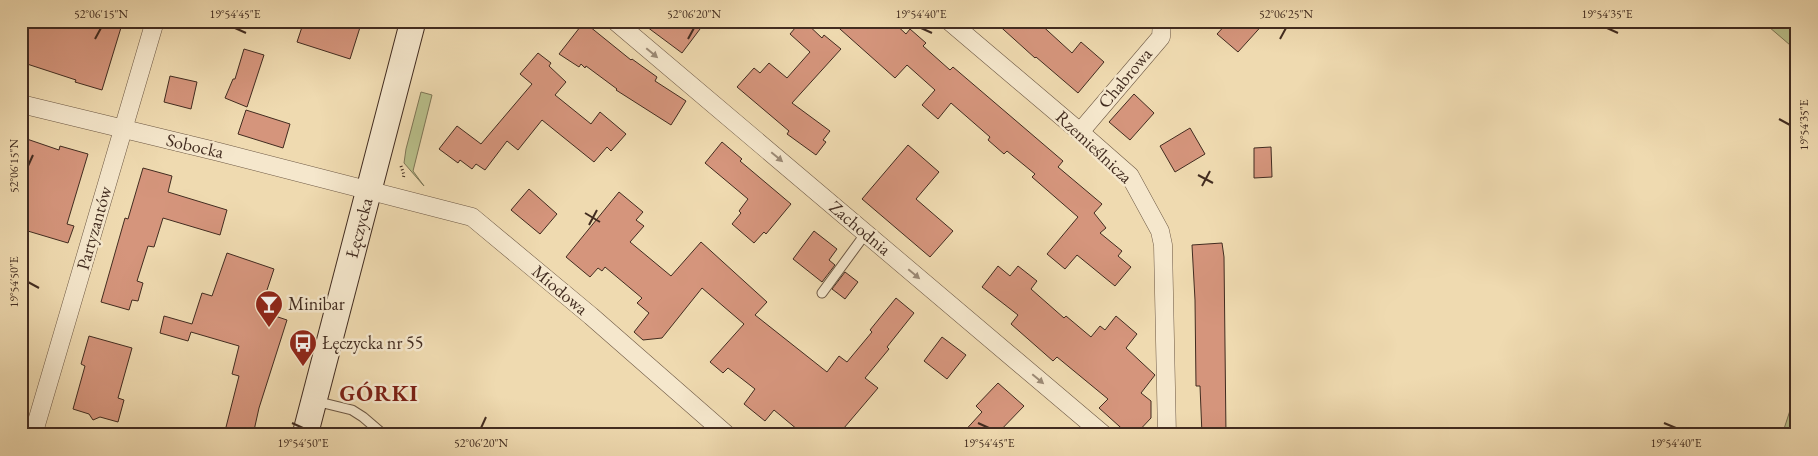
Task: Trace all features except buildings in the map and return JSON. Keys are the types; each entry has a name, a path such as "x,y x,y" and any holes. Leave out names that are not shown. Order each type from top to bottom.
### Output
{"main road":[{"name":"Łęczycka","path":"305,435 412,21"}],"street":[{"name":"Partyzantów","path":"33,435 155,21"},
{"name":"Zachodnia","path":"615,21 1104,435"},
{"name":"Rzemieślnicza","path":"949,21 1130,176 1160,231 1163,245 1167,435"},
{"name":"Chabrowa","path":"1080,132 1161,37 1162,21"},
{"name":"Sobocka","path":"21,104 369,190"},
{"name":"Miodowa","path":"369,190 472,217 591,316 727,435"}],"lane":[{"path":"822,293 866,233"},
{"path":"314,400 352,410 384,435"}],"green space":[{"path":"1762,21 1797,21 1797,51"},
{"path":"421,92 432,95 413,171 424,186 404,163"},
{"path":"1797,389 1797,435 1782,435"}],"place":[{"name":"Minibar","path":"269,328"},
{"name":"Łęczycka nr 55","path":"303,367"}],"district":[{"name":"GÓRKI","path":"379,393"}]}
